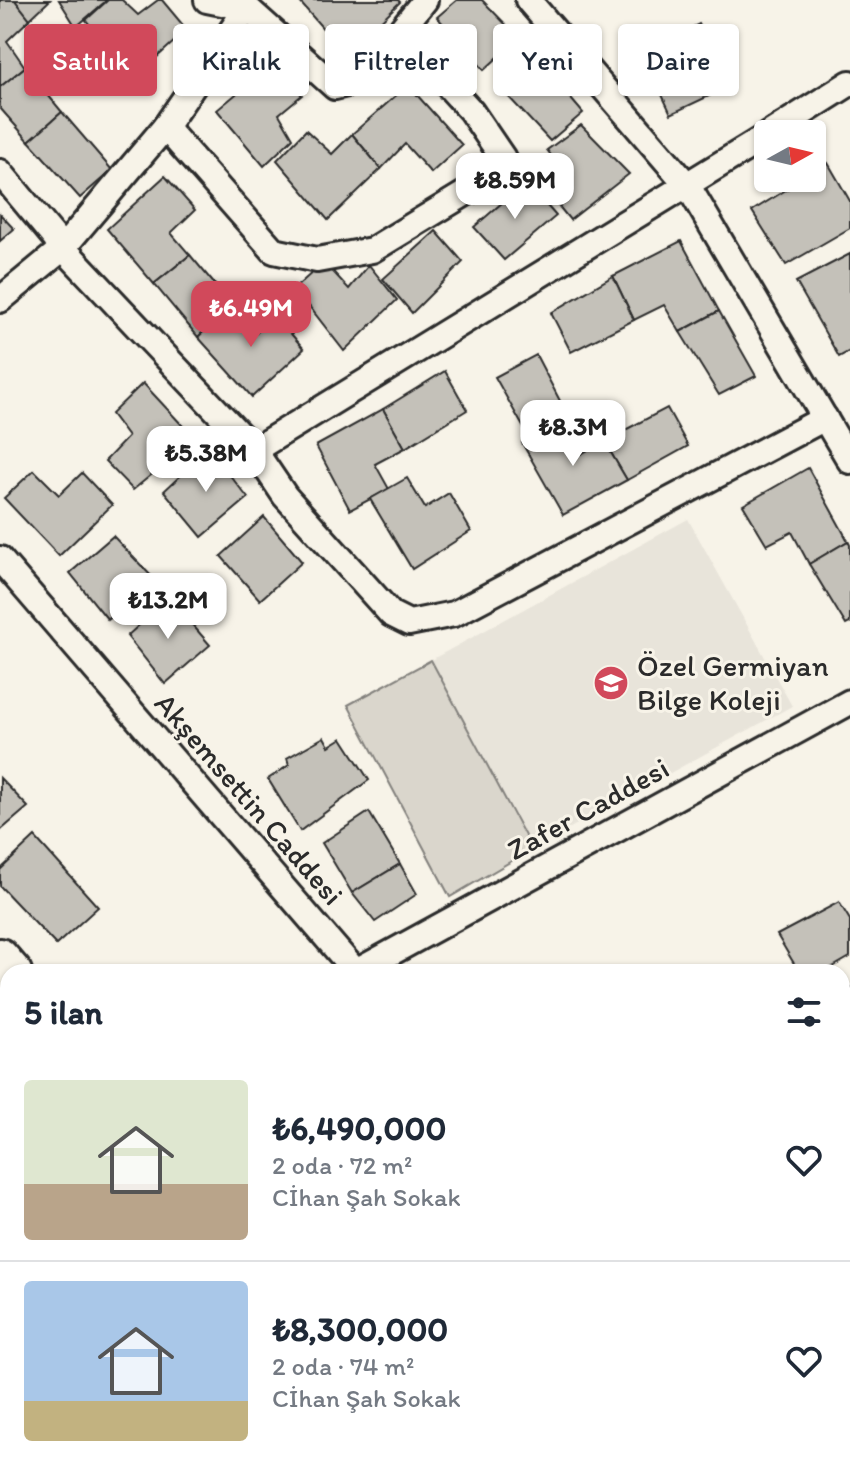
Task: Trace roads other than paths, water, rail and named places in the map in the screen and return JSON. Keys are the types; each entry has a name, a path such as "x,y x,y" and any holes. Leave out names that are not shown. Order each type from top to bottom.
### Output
{"street":[{"path":"207,0 247,8 325,78"},
{"path":"406,24 425,0"},
{"path":"528,0 688,186 850,461"},
{"path":"0,300 63,248 165,127 247,8"},
{"path":"791,120 850,83"},
{"path":"165,127 274,251 317,260 372,250 484,182 503,158 457,96"},
{"path":"254,450 754,143"},
{"path":"0,172 63,248 254,450 285,496 391,614 409,623 454,614 825,418"},
{"name":"Akşemsettin Caddesi","path":"0,559 349,964"},
{"name":"Zafer Caddesi","path":"371,964 850,702"}],"place":[{"name":"Özel Germiyan Bilge Koleji","path":"611,683"}]}
